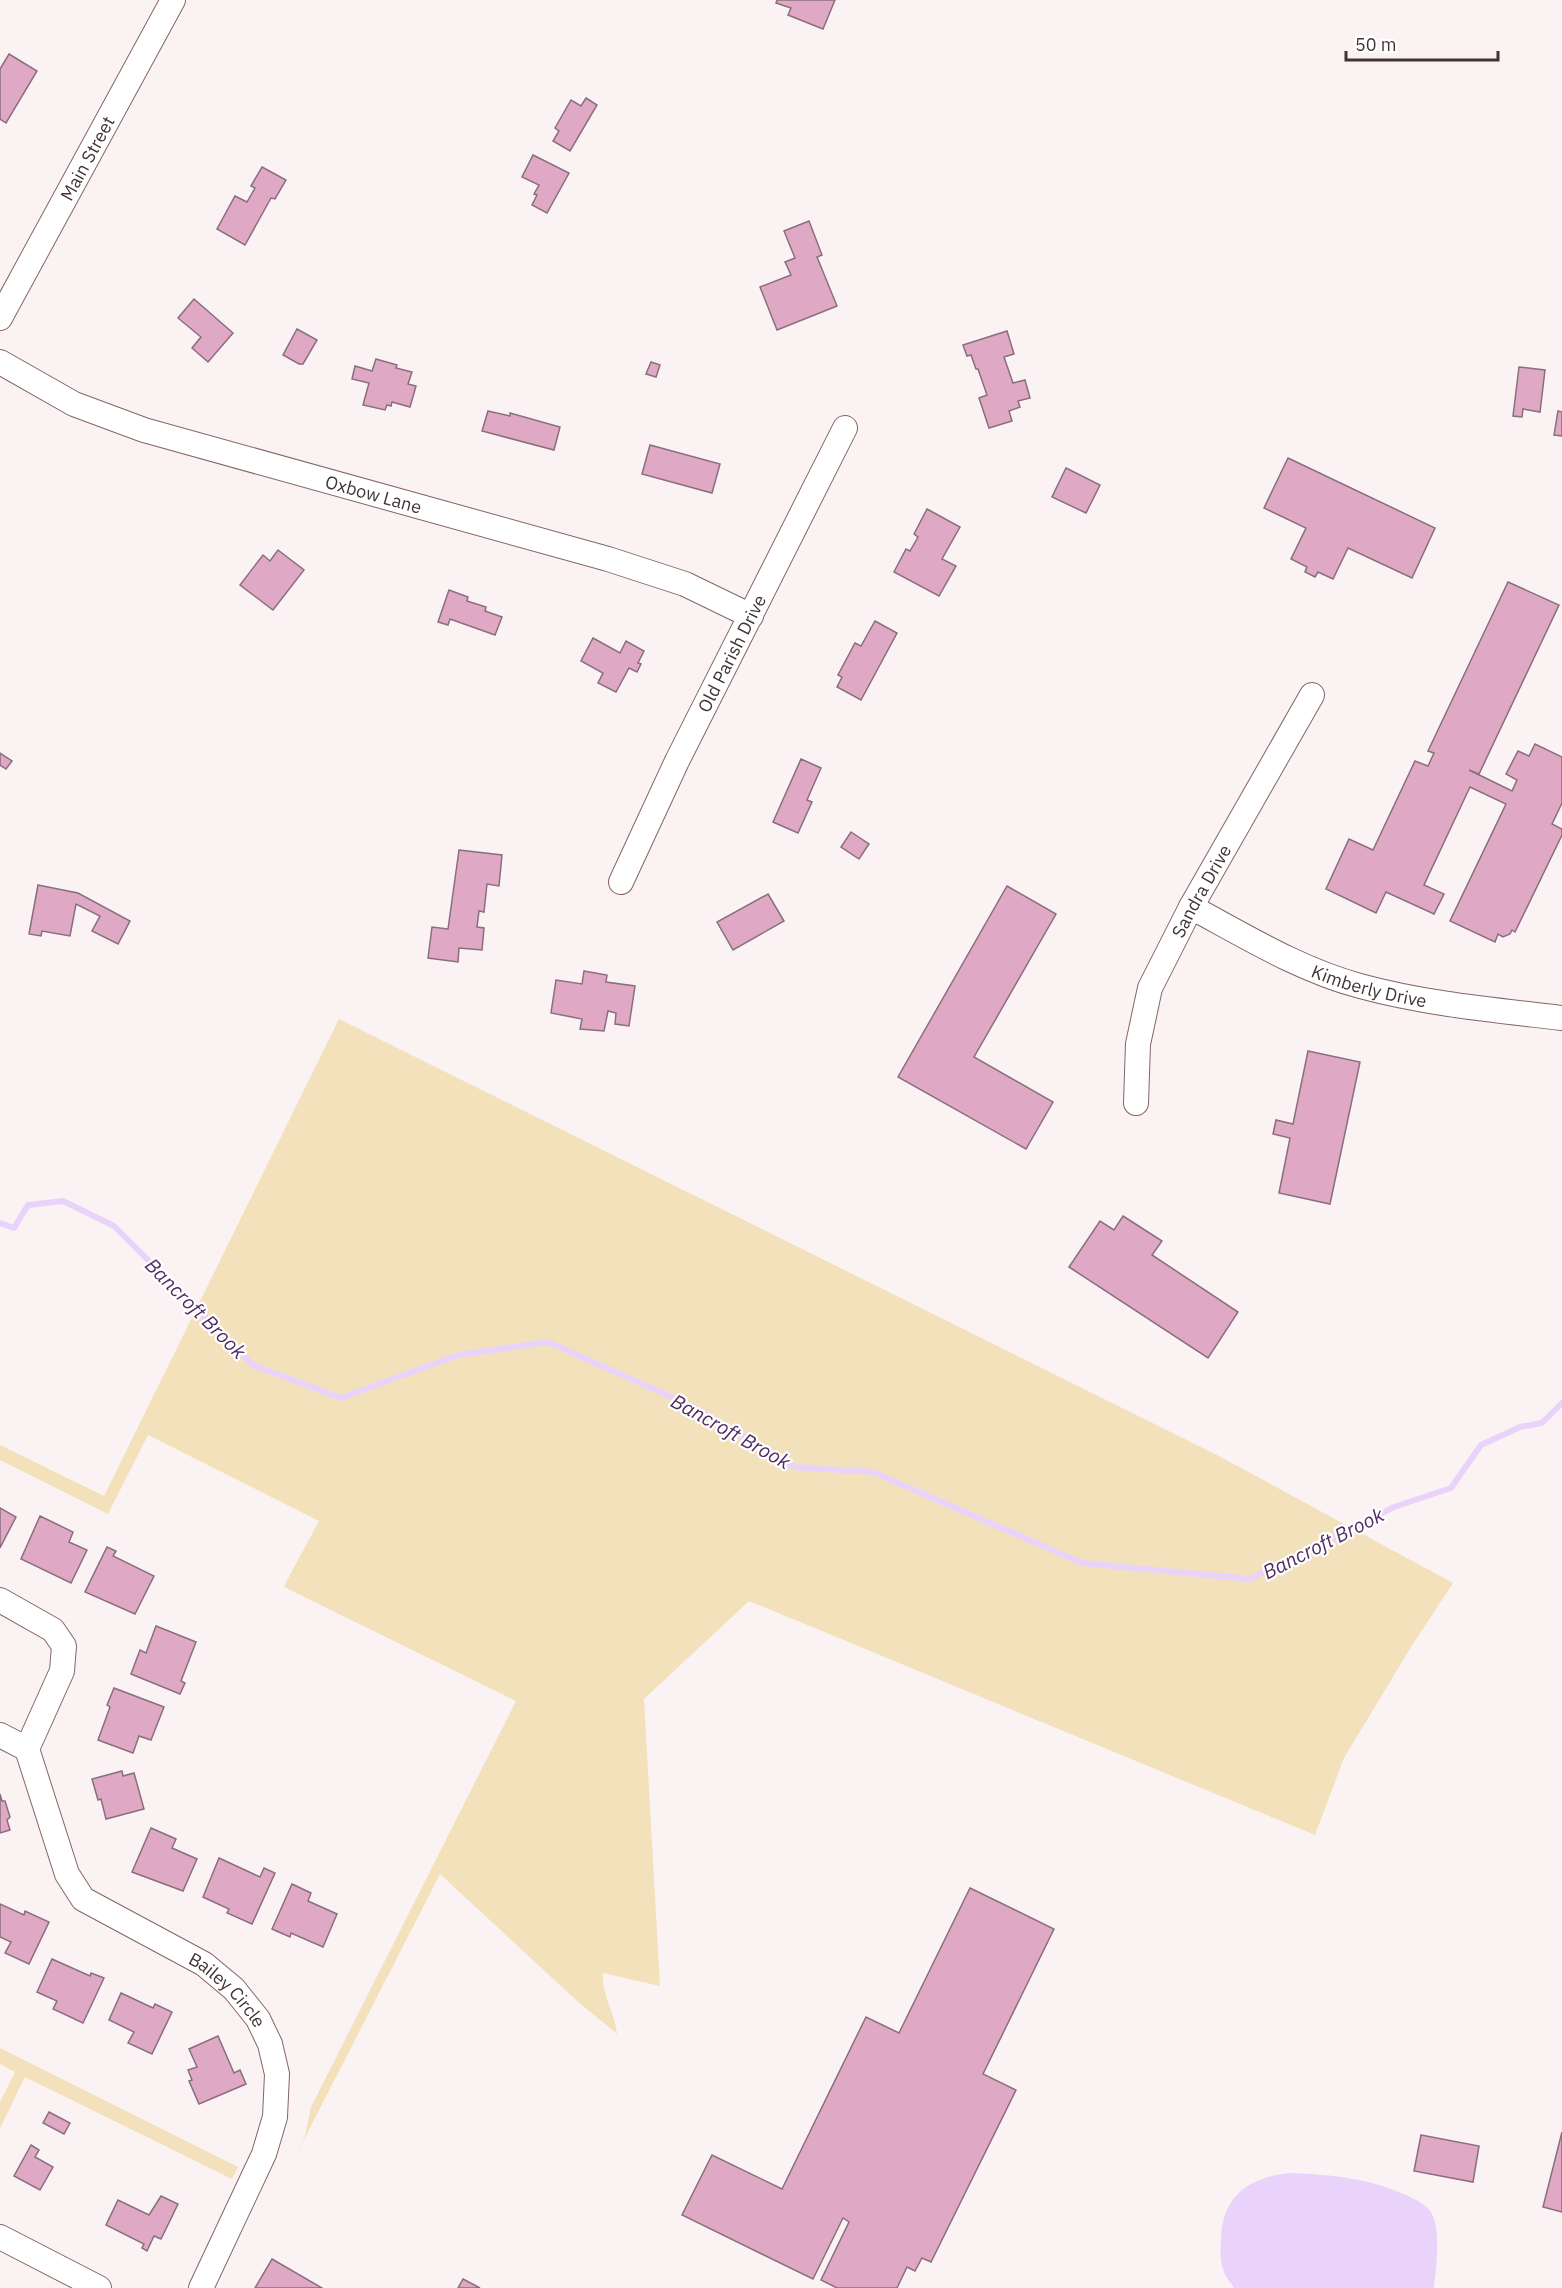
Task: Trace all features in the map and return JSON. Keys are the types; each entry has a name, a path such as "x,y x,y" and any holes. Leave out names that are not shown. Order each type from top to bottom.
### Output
{"street":[{"name":"Main Street","path":"0,318 173,0"},
{"name":"Oxbow Lane","path":"0,362 74,404 144,430 608,559 685,584 751,616"},
{"name":"Old Parish Drive","path":"621,882 677,760 845,428"},
{"name":"Sandra Drive","path":"1136,1103 1138,1044 1150,988 1191,907 1312,694"},
{"name":"Kimberly Drive","path":"1191,907 1302,966 1359,986 1444,1004 1562,1018"},
{"path":"0,1600 53,1630 64,1646 62,1671 27,1749 0,1735"},
{"name":"Bailey Circle","path":"27,1749 67,1874 83,1899 204,1964 234,1989 258,2019 270,2044 278,2074 275,2117 264,2154 201,2288"},
{"path":"1,2242 99,2288"}],"shaded area":[{"path":"339,1019 1217,1455 1453,1583 1411,1647 1344,1758 1315,1835 749,1601 644,1699 660,1986 603,1973 604,1988 617,2034 576,2000 440,1874 294,2159 305,2136 311,2107 516,1701 288,1589 284,1586 319,1521 148,1435 108,1514 0,1460 0,1445 104,1496"},
{"path":"0,2048 238,2167 232,2179 25,2077 0,2128 0,2102 15,2072 0,2064"},
{"path":"1292,2173 1336,2176 1364,2181 1392,2189 1424,2205 1435,2221 1437,2250 1434,2288 1234,2288 1225,2274 1221,2256 1223,2224 1227,2211 1241,2191 1251,2184 1263,2178"}],"building":[{"path":"777,0 835,0 823,29 788,15 791,8 776,3"},
{"path":"9,54 37,71 6,123 0,119 0,69"},
{"path":"586,98 597,105 570,151 553,141 559,131 555,128 571,100 581,106"},
{"path":"533,155 569,173 547,213 532,205 539,185 522,177"},
{"path":"262,167 286,180 275,199 271,198 245,245 217,229 235,196 247,202 255,188 251,186"},
{"path":"809,221 822,255 817,257 837,306 777,330 760,287 791,275 785,262 795,258 784,231"},
{"path":"194,299 233,333 208,362 192,348 201,337 178,318"},
{"path":"297,329 317,340 303,364 283,355"},
{"path":"1007,331 1014,354 1004,357 1013,383 1025,380 1030,398 1018,401 1020,407 1009,411 1012,421 989,428 979,398 987,395 978,369 971,355 967,356 963,345"},
{"path":"376,359 412,372 408,384 416,386 410,407 392,402 391,406 387,405 385,410 363,405 369,383 352,379 355,366 372,371"},
{"path":"651,362 660,365 656,377 646,374"},
{"path":"1519,367 1545,370 1540,412 1523,409 1522,417 1513,416"},
{"path":"488,411 510,416 510,413 560,427 554,450 482,431"},
{"path":"1558,411 1562,412 1562,436 1554,435"},
{"path":"650,445 720,464 712,493 642,474"},
{"path":"1288,458 1435,528 1412,578 1348,548 1333,579 1318,572 1315,577 1305,572 1307,567 1291,559 1306,528 1264,508"},
{"path":"1066,468 1100,485 1086,513 1052,497"},
{"path":"927,509 960,527 942,559 956,566 939,596 894,572 906,549 910,551 918,537 914,534"},
{"path":"278,550 304,570 273,610 240,585 263,555 270,561"},
{"path":"1508,582 1559,605 1479,774 1469,770 1512,791 1517,780 1506,774 1518,751 1529,756 1535,744 1562,757 1562,803 1552,824 1562,829 1562,835 1515,932 1512,930 1510,934 1503,937 1498,934 1495,942 1450,921 1506,804 1470,787 1424,885 1444,894 1434,914 1386,892 1376,913 1326,889 1349,839 1373,850 1415,761 1428,766 1434,753 1428,751"},
{"path":"449,590 468,597 467,601 486,607 485,611 502,617 495,635 450,619 448,625 438,622"},
{"path":"875,621 897,633 861,700 837,687 842,677 838,675 855,643 861,646"},
{"path":"593,638 620,653 626,641 644,651 638,663 641,664 637,672 629,668 616,692 598,683 603,673 581,661"},
{"path":"0,753 12,761 6,769 0,765"},
{"path":"801,759 821,768 807,800 812,802 798,833 773,822"},
{"path":"851,832 869,844 859,859 841,847"},
{"path":"459,850 502,855 499,886 487,884 484,912 479,911 477,927 484,928 482,950 459,948 458,962 428,958 432,927 448,929"},
{"path":"38,885 78,893 130,921 118,944 92,931 100,916 76,904 70,936 42,931 41,936 29,934"},
{"path":"1007,886 1056,914 974,1057 1053,1102 1026,1149 898,1077"},
{"path":"768,894 784,921 733,950 717,922"},
{"path":"584,971 607,975 606,982 635,986 629,1026 615,1024 616,1013 608,1011 604,1031 580,1029 582,1019 551,1013 556,980 582,984"},
{"path":"1308,1051 1360,1062 1330,1204 1279,1193 1290,1138 1273,1134 1276,1120 1293,1124"},
{"path":"1123,1216 1162,1241 1152,1255 1238,1312 1208,1358 1069,1267 1100,1221 1114,1230"},
{"path":"0,1508 16,1517 0,1548"},
{"path":"40,1516 73,1532 69,1542 87,1550 71,1583 21,1559"},
{"path":"107,1547 116,1551 113,1556 154,1576 135,1614 85,1592"},
{"path":"156,1626 196,1642 181,1681 185,1683 180,1694 131,1674 140,1650 146,1653"},
{"path":"114,1688 164,1707 151,1740 139,1736 133,1753 98,1740"},
{"path":"122,1771 123,1776 134,1773 144,1809 106,1819 101,1799 98,1800 92,1779"},
{"path":"0,1794 10,1817 7,1820 10,1830 0,1833"},
{"path":"151,1828 176,1839 172,1848 197,1859 183,1891 132,1872"},
{"path":"219,1858 260,1877 264,1868 275,1873 252,1924 227,1913 229,1909 203,1897"},
{"path":"292,1884 311,1893 308,1901 337,1914 323,1947 291,1933 290,1937 272,1929"},
{"path":"970,1888 1054,1929 983,2074 1016,2090 931,2262 922,2258 915,2271 907,2267 897,2288 837,2288 821,2280 849,2222 843,2218 813,2279 682,2215 712,2155 782,2189 866,2017 899,2033"},
{"path":"0,1904 24,1915 25,1911 49,1922 29,1964 5,1953 11,1942 0,1937"},
{"path":"52,1959 90,1976 91,1973 104,1978 83,2023 53,2009 57,2001 37,1992"},
{"path":"121,1993 153,2008 155,2004 172,2012 152,2054 128,2043 134,2032 109,2020"},
{"path":"218,2036 234,2073 240,2070 246,2084 199,2104 189,2081 192,2080 188,2070 197,2067 189,2049"},
{"path":"49,2112 70,2123 64,2134 43,2123"},
{"path":"1562,2132 1562,2212 1543,2207"},
{"path":"1421,2135 1479,2146 1473,2182 1414,2171"},
{"path":"31,2145 39,2150 35,2157 53,2167 40,2190 14,2176"},
{"path":"161,2196 178,2204 161,2239 154,2236 147,2251 142,2248 144,2244 106,2225 118,2200 149,2215"},
{"path":"272,2259 322,2288 255,2288"},
{"path":"463,2279 480,2288 458,2288"}],"waterway":[{"name":"Bancroft Brook","path":"0,1223 14,1228 28,1205 63,1201 114,1226 253,1365 341,1398 458,1355 548,1342 694,1407 794,1467 873,1472 1082,1563 1250,1579 1394,1507 1451,1488 1481,1445 1520,1427 1542,1423 1562,1403"}]}
